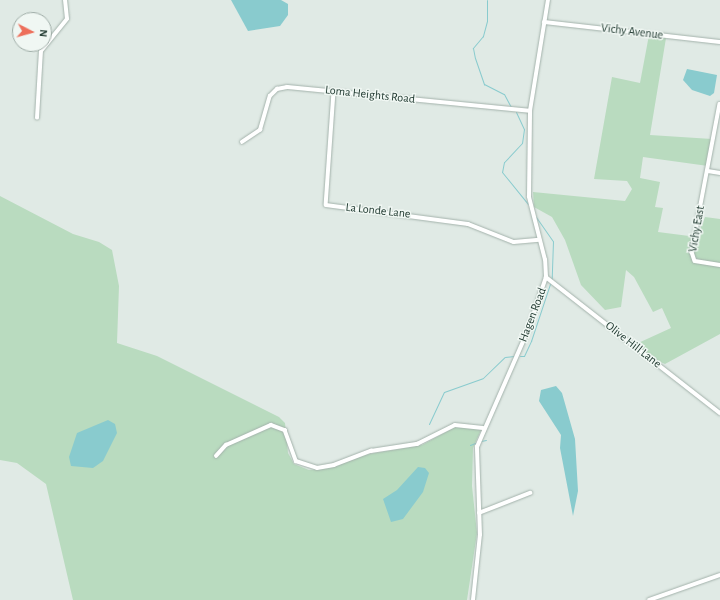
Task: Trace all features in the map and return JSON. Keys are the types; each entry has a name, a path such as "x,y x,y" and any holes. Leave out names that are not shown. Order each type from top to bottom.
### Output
{"street":[{"path":"37,118 41,51 67,19 65,0"},
{"name":"Hagen Road","path":"473,600 480,544 477,445 528,330 546,277 529,196 530,111 548,0"},
{"name":"Vichy Avenue","path":"544,22 720,42"},
{"name":"Loma Heights Road","path":"242,142 260,130 270,96 277,89 286,87 530,111"},
{"name":"La Londe Lane","path":"334,92 326,205 462,223 514,242 539,240"},
{"name":"Vichy East","path":"720,104 692,258 720,265"},
{"path":"708,172 720,173"},
{"name":"Olive Hill Lane","path":"546,277 720,413"},
{"path":"216,456 226,445 271,425 281,426 287,432 296,461 317,468 334,465 371,451 417,444 448,426 462,424 484,428"},
{"path":"479,513 530,493"},
{"path":"649,600 720,574"}],"green space":[{"path":"649,35 666,38 650,135 712,139 708,166 643,157 640,178 660,182 655,207 663,208 658,232 697,237 705,217 720,219 720,334 665,364 649,357 636,344 671,328 662,308 653,312 634,277 626,270 621,307 605,310 581,285 565,240 552,217 534,207 533,192 625,201 632,189 627,181 594,179 612,77 640,83"},
{"path":"0,196 73,234 99,242 112,250 119,286 117,343 157,356 279,417 285,423 288,453 294,464 309,470 320,469 369,454 422,445 459,425 481,430 473,448 472,486 477,533 467,600 73,600 46,484 17,463 0,460"}],"water":[{"path":"231,0 281,0 288,4 288,15 280,26 248,31"},
{"path":"687,69 717,75 714,93 710,96 692,90 683,80"},
{"path":"556,386 562,393 575,439 578,491 573,516 560,448 561,435 539,401 541,390"},
{"path":"108,420 115,424 117,433 103,461 93,468 71,466 69,457 77,433"},
{"path":"418,467 425,468 429,473 423,492 403,519 391,522 383,499 397,490"}],"waterway":[{"path":"487,0 487,21 483,36 473,48 475,58 484,84 504,94 511,107"},
{"path":"516,112 524,129 522,143 504,162 502,172 528,204"},
{"path":"536,217 553,241 552,279"},
{"path":"520,356 524,356 531,341 550,284"},
{"path":"429,424 444,392 483,378 505,357 514,356"},
{"path":"481,441 486,440"},
{"path":"470,445 478,442"}]}
